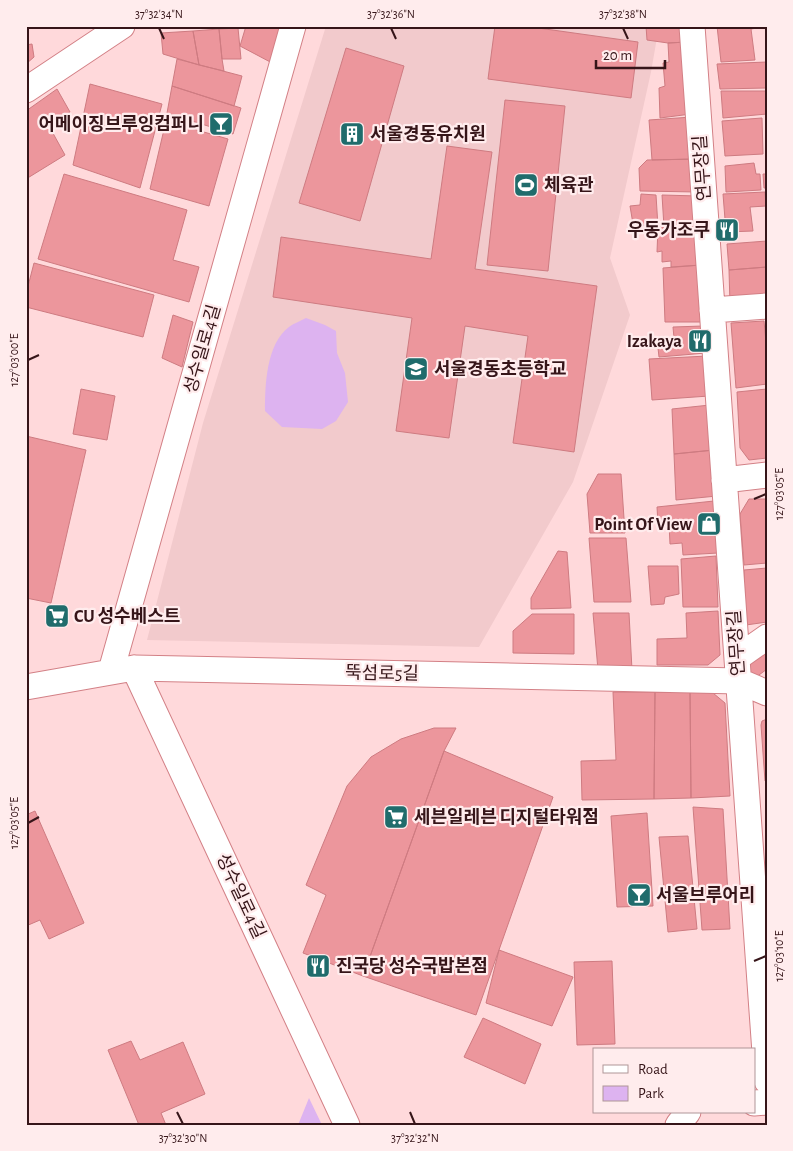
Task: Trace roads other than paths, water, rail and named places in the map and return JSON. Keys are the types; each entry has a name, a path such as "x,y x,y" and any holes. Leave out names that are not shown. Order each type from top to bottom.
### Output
{"street":[{"path":"26,90 122,26"},
{"name":"성수일로4길","path":"293,26 123,670 347,1125"},
{"name":"연무장길","path":"692,26 738,669 763,976 767,1081"},
{"path":"712,310 767,306"},
{"path":"724,480 767,475"},
{"path":"767,636 738,669 767,693"},
{"name":"뚝섬로5길","path":"26,687 123,670 738,669"},
{"path":"678,1125 686,1114"}],"place":[{"name":"어메이징브루잉컴퍼니","path":"221,124"},
{"name":"서울경동유치원","path":"352,134"},
{"name":"체육관","path":"526,185"},
{"name":"우동가조쿠","path":"727,230"},
{"name":"Izakaya","path":"700,341"},
{"name":"서울경동초등학교","path":"416,369"},
{"name":"Point Of View","path":"709,524"},
{"name":"CU 성수베스트","path":"57,616"},
{"name":"세븐일레븐 디지털타워점","path":"396,817"},
{"name":"서울브루어리","path":"639,895"},
{"name":"진국당 성수국밥본점","path":"318,966"}]}
